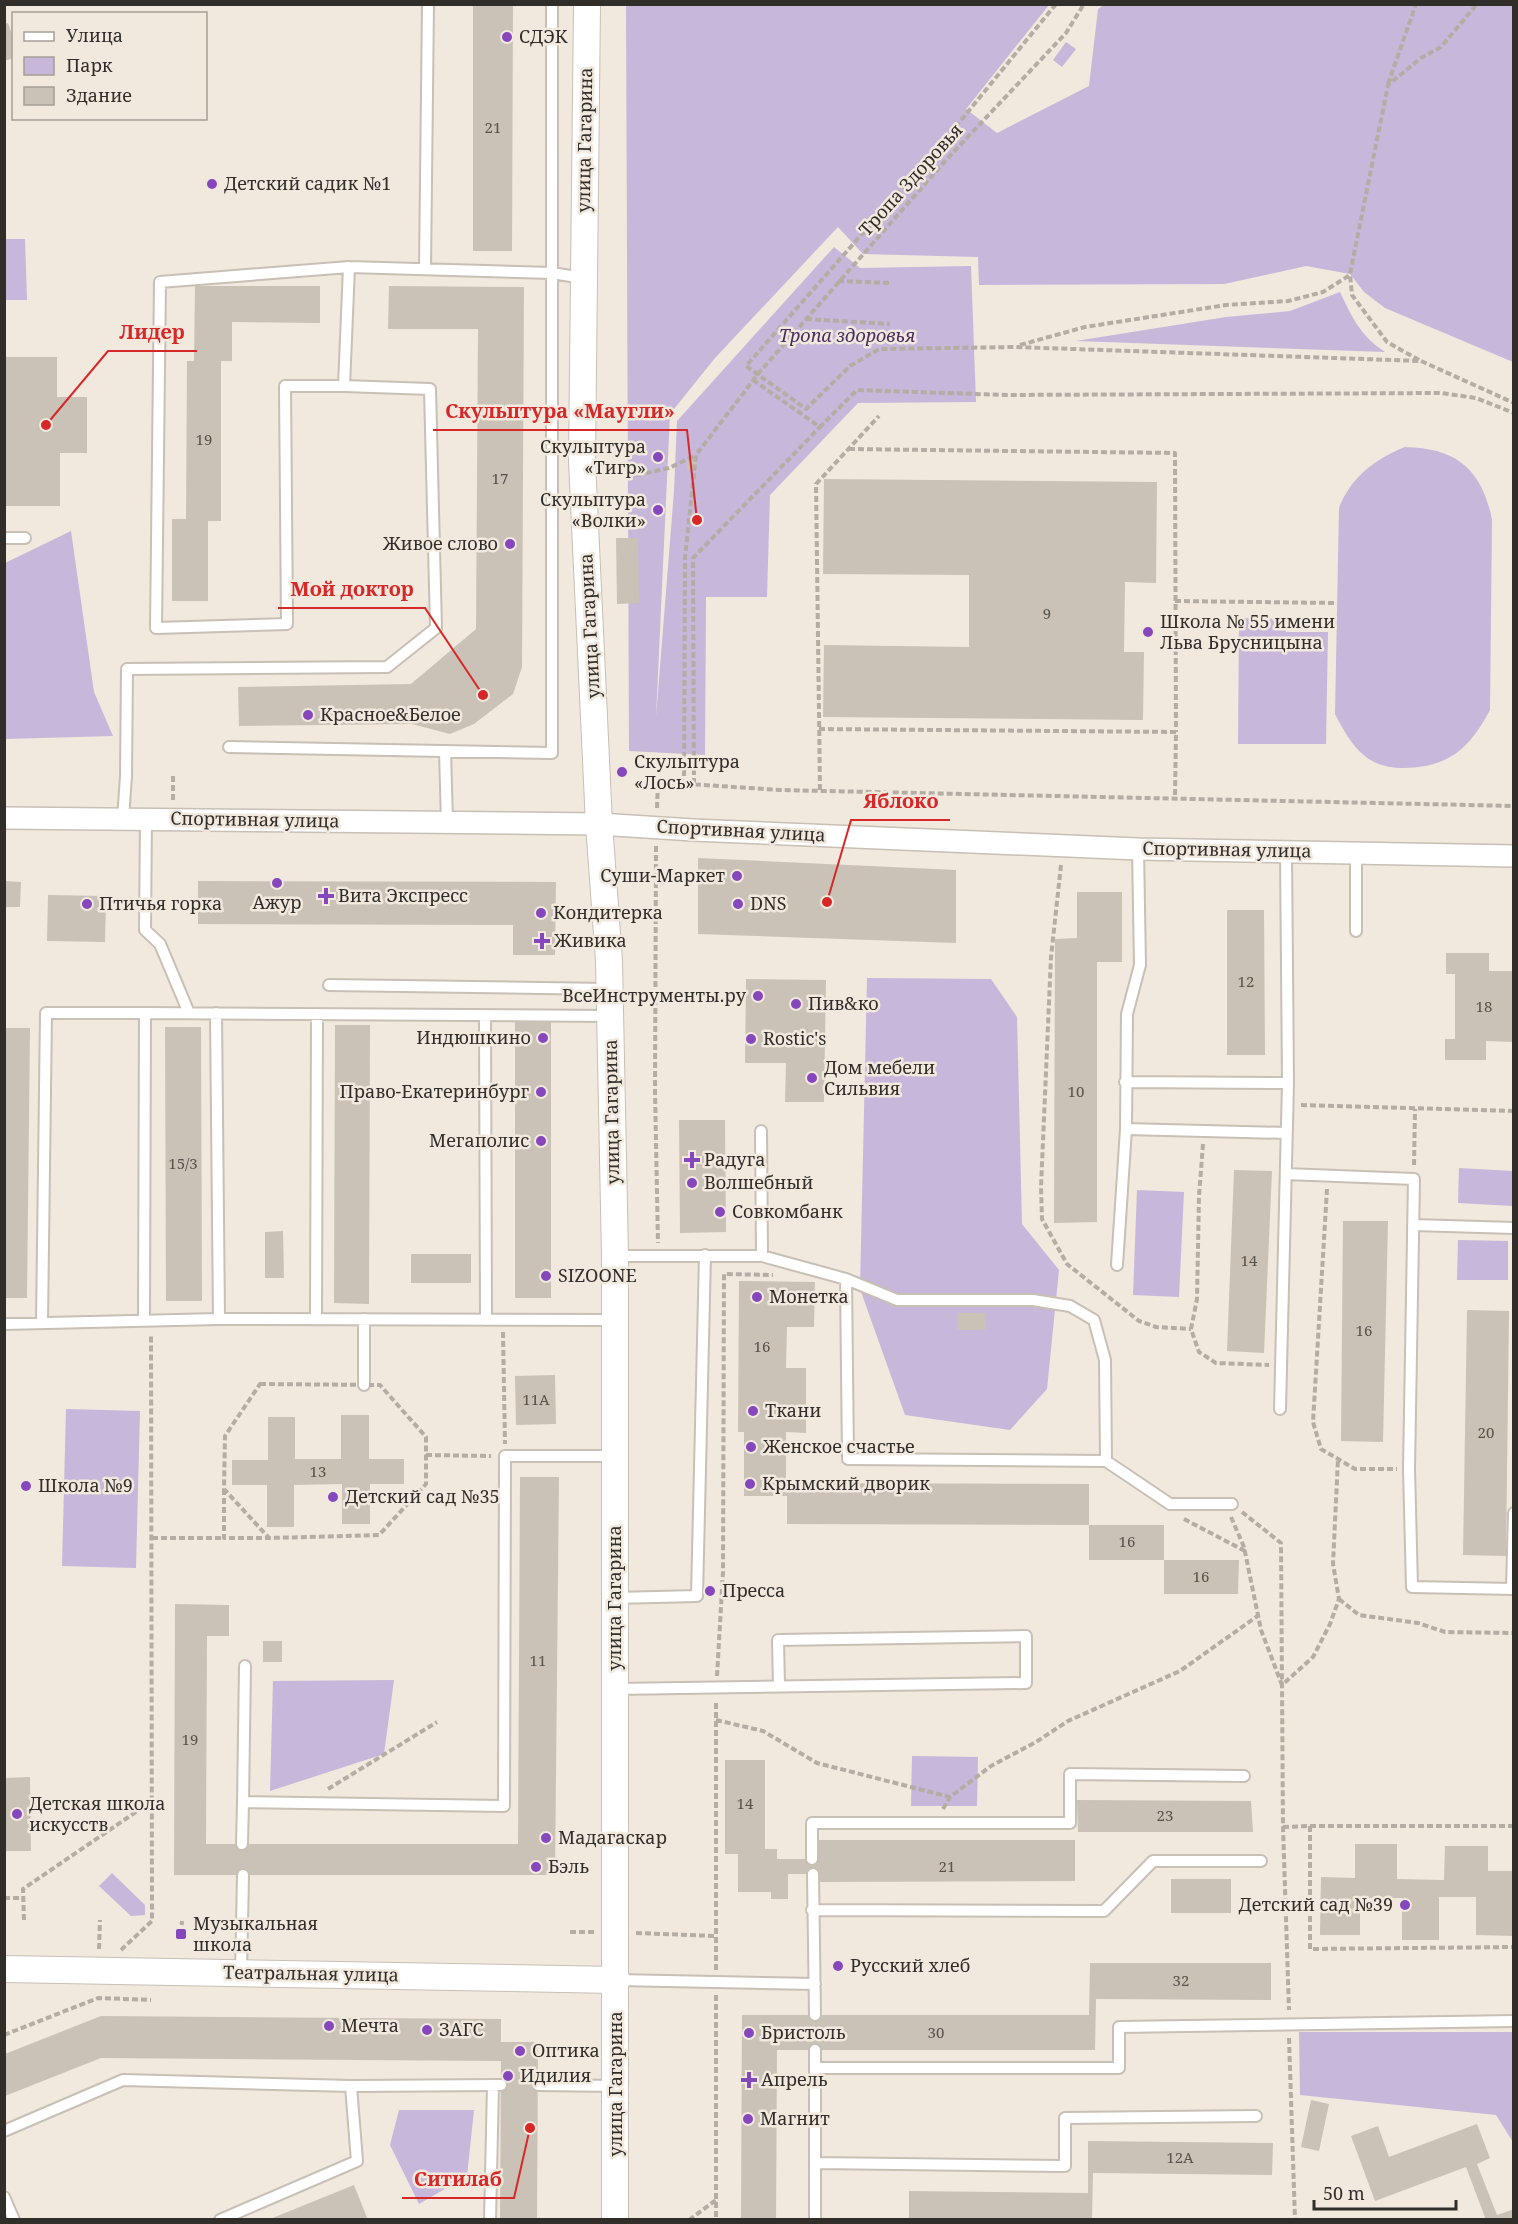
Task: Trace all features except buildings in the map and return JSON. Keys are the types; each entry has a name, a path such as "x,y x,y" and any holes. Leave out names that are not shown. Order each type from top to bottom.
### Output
{"street":[{"name":"улица Гагарина","path":"587,4 582,461 609,989 615,1256 617,1932 615,2220"},
{"name":"Спортивная улица","path":"4,818 599,824 1138,849 1514,856"},
{"name":"Театральная улица","path":"4,1969 617,1980"}],"lane":[{"path":"425,269 428,4"},
{"path":"229,747 552,753 552,4"},
{"path":"344,386 349,267"},
{"path":"123,819 126,776 127,669 387,668 436,628 430,389 285,386 287,624 156,628 160,282 349,267 552,273 584,278"},
{"path":"4,538 25,538"},
{"path":"444,751 447,822"},
{"path":"146,819 145,930 160,944 189,1013"},
{"path":"1117,1265 1126,1129 1127,1014 1140,965 1138,849"},
{"path":"1281,1409 1288,1104 1286,851"},
{"path":"1356,852 1356,931"},
{"path":"329,985 609,989"},
{"path":"42,1323 46,1013 610,1016"},
{"path":"145,1013 148,1320"},
{"path":"216,1013 219,1319"},
{"path":"316,1319 317,1014"},
{"path":"485,1017 486,1320"},
{"path":"1125,1082 1288,1083"},
{"path":"1126,1129 1287,1133"},
{"path":"760,1131 762,1256"},
{"path":"1286,1174 1414,1179 1409,1469 1412,1587 1513,1589 1514,1513"},
{"path":"1413,1225 1514,1228"},
{"path":"615,1256 762,1256 846,1279 897,1300 1033,1300 1070,1306 1094,1320 1104,1360 1106,1461"},
{"path":"615,1598 697,1596 705,1256"},
{"path":"846,1279 848,1459 1106,1461 1170,1504 1229,1504"},
{"path":"4,1324 219,1319 614,1320"},
{"path":"364,1319 364,1385"},
{"path":"243,1802 504,1806 505,1456 615,1456"},
{"path":"615,1689 1026,1683 1026,1636 778,1640 779,1686"},
{"path":"242,1844 245,1666"},
{"path":"813,1859 812,1823 1070,1823 1070,1774 1244,1776"},
{"path":"812,1910 1104,1911 1153,1861 1261,1861"},
{"path":"813,1874 815,2015"},
{"path":"241,1973 243,1875"},
{"path":"617,1980 815,1984"},
{"path":"816,2068 1119,2068 1119,2027 1514,2021"},
{"path":"815,2050 815,2220"},
{"path":"4,2131 123,2080 351,2086 497,2085 490,2220"},
{"path":"538,2085 617,2086"},
{"path":"220,2220 357,2161 351,2086"},
{"path":"816,2163 1065,2166 1065,2118 1256,2116"},
{"path":"4,2197 14,2220"}],"path":[{"path":"1056,4 949,135 746,366 806,409 850,366 879,349 1015,347 1420,361"},
{"name":"Тропа Здоровья","path":"696,455 753,380 805,319 946,160 1066,33 1084,4"},
{"path":"1416,4 1388,85 1350,274 1352,296 1387,342 1420,361 1514,403"},
{"path":"1388,85 1421,58 1441,47 1477,4"},
{"path":"1015,347 1085,327 1226,305 1288,301 1323,292 1350,274"},
{"path":"838,281 890,283"},
{"path":"805,319 890,324"},
{"path":"753,380 820,427"},
{"path":"694,784 693,558 857,390 1006,395 1441,393 1476,398 1514,413"},
{"path":"820,790 816,484 879,416"},
{"path":"849,449 1175,453 1175,797"},
{"path":"628,477 669,468 696,455"},
{"path":"684,785 685,558 696,455"},
{"path":"1175,601 1337,603"},
{"path":"819,729 1176,732"},
{"path":"658,1256 655,1091 658,782 820,790 1514,806"},
{"path":"1062,845 1051,957 1041,1187 1042,1220 1067,1264 1139,1321 1156,1327 1191,1329"},
{"path":"1288,1104 1514,1111"},
{"path":"1414,1179 1415,1109"},
{"path":"1204,1131 1199,1196 1197,1299 1191,1329 1199,1352 1216,1363 1282,1365"},
{"path":"1328,1176 1313,1422 1321,1449 1355,1469 1409,1469"},
{"path":"98,1971 152,1920 152,1538 148,1320"},
{"path":"426,1455 505,1456 503,1320"},
{"path":"152,1538 224,1538 269,1538 379,1535 426,1484 426,1437 380,1385 260,1384 225,1436 224,1538"},
{"path":"1282,1685 1313,1657 1330,1624 1339,1599 1334,1564 1338,1459"},
{"path":"224,1489 269,1538"},
{"path":"1229,1504 1244,1547 1259,1615 1282,1685"},
{"path":"1229,1504 1281,1543 1283,1827 1295,2220"},
{"path":"1339,1599 1359,1615 1418,1623 1445,1632 1514,1634"},
{"path":"937,1823 950,1797 973,1778 1068,1721 1180,1671 1259,1615"},
{"path":"716,1720 763,1731 817,1763 950,1797"},
{"path":"304,1803 437,1722"},
{"path":"24,1920 23,1889 152,1801"},
{"path":"1310,1826 1310,1949 1514,1947"},
{"path":"1283,1827 1514,1826"},
{"path":"4,1898 23,1898"},
{"path":"98,1971 100,1920"},
{"path":"181,1934 182,1921"},
{"path":"570,1932 715,1936"},
{"path":"4,2035 99,1998 151,2000"},
{"path":"689,2220 717,2200"}],"green space":[{"name":"Тропа здоровья","path":"626,5 1049,5 966,109 997,133 1089,86 1098,9 1104,5 1513,5 1513,362 1385,308 1364,292 1350,274 1306,266 1224,284 979,285 978,257 863,254 838,227 715,358 670,414 656,717 674,491 677,421 834,247 860,268 971,266 976,402 858,403 770,495 767,597 706,597 705,755 629,751"},
{"path":"1066,42 1076,49 1062,67 1053,60"},
{"path":"4,239 25,239 27,300 5,300"},
{"path":"1340,292 1358,326 1376,346 1385,352 1076,341 1226,317 1290,311"},
{"path":"1405,447 1439,452 1464,465 1481,487 1492,520 1490,710 1474,735 1456,753 1433,764 1404,768 1373,762 1365,756 1351,742 1335,714 1339,508 1350,487 1365,470"},
{"path":"71,531 94,692 113,736 5,739 5,563"},
{"path":"1239,618 1286,619 1286,632 1328,632 1326,744 1238,744"},
{"path":"867,978 991,979 1017,1017 1022,1224 1059,1270 1047,1389 1010,1430 905,1415 860,1289"},
{"path":"1459,1168 1513,1171 1513,1206 1458,1203"},
{"path":"1137,1190 1184,1192 1179,1297 1133,1295"},
{"path":"1458,1240 1508,1241 1508,1280 1457,1280"},
{"path":"66,1409 140,1411 136,1568 62,1566"},
{"path":"394,1680 384,1754 270,1791 273,1681"},
{"path":"912,1756 978,1757 977,1806 911,1806"},
{"path":"112,1873 145,1905 145,1915 131,1916 99,1886"},
{"path":"1299,2032 1513,2032 1513,2142 1496,2115 1300,2095"},
{"path":"399,2110 474,2110 467,2176 419,2204 390,2145"}],"place":[{"name":"СДЭК","path":"507,37"},
{"name":"Детский садик №1","path":"212,184"},
{"name":"Лидер","path":"46,425"},
{"name":"Скульптура «Тигр»","path":"658,457"},
{"name":"Скульптура «Волки»","path":"658,510"},
{"name":"Скульптура «Маугли»","path":"697,520"},
{"name":"Живое слово","path":"510,544"},
{"name":"Школа № 55 имени Льва Брусницына","path":"1148,632"},
{"name":"Мой доктор","path":"483,695"},
{"name":"Красное&Белое","path":"308,715"},
{"name":"Скульптура «Лось»","path":"622,772"},
{"name":"Суши-Маркет","path":"737,876"},
{"name":"Ажур","path":"277,883"},
{"name":"Вита Экспресс","path":"326,896"},
{"name":"Яблоко","path":"827,902"},
{"name":"Птичья горка","path":"87,904"},
{"name":"DNS","path":"738,904"},
{"name":"Кондитерка","path":"541,913"},
{"name":"Живика","path":"542,941"},
{"name":"ВсеИнструменты.ру","path":"758,996"},
{"name":"Пив&ко","path":"796,1004"},
{"name":"Индюшкино","path":"543,1038"},
{"name":"Rostic's","path":"751,1039"},
{"name":"Дом мебели Сильвия","path":"812,1078"},
{"name":"Право-Екатеринбург","path":"541,1092"},
{"name":"Мегаполис","path":"541,1141"},
{"name":"Радуга","path":"692,1160"},
{"name":"Волшебный","path":"692,1183"},
{"name":"Совкомбанк","path":"720,1212"},
{"name":"SIZOONE","path":"546,1276"},
{"name":"Монетка","path":"757,1297"},
{"name":"Ткани","path":"753,1411"},
{"name":"Женское счастье","path":"751,1447"},
{"name":"Крымский дворик","path":"750,1484"},
{"name":"Школа №9","path":"26,1486"},
{"name":"Детский сад №35","path":"333,1497"},
{"name":"Пресса","path":"710,1591"},
{"name":"Детская школа искусств","path":"17,1814"},
{"name":"Мадагаскар","path":"546,1838"},
{"name":"Бэль","path":"536,1867"},
{"name":"Детский сад №39","path":"1405,1905"},
{"name":"Музыкальная школа","path":"181,1934"},
{"name":"Русский хлеб","path":"838,1966"},
{"name":"Мечта","path":"329,2026"},
{"name":"ЗАГС","path":"427,2030"},
{"name":"Бристоль","path":"749,2033"},
{"name":"Оптика","path":"520,2051"},
{"name":"Идилия","path":"508,2076"},
{"name":"Апрель","path":"749,2080"},
{"name":"Магнит","path":"748,2119"},
{"name":"Ситилаб","path":"530,2128"}]}
